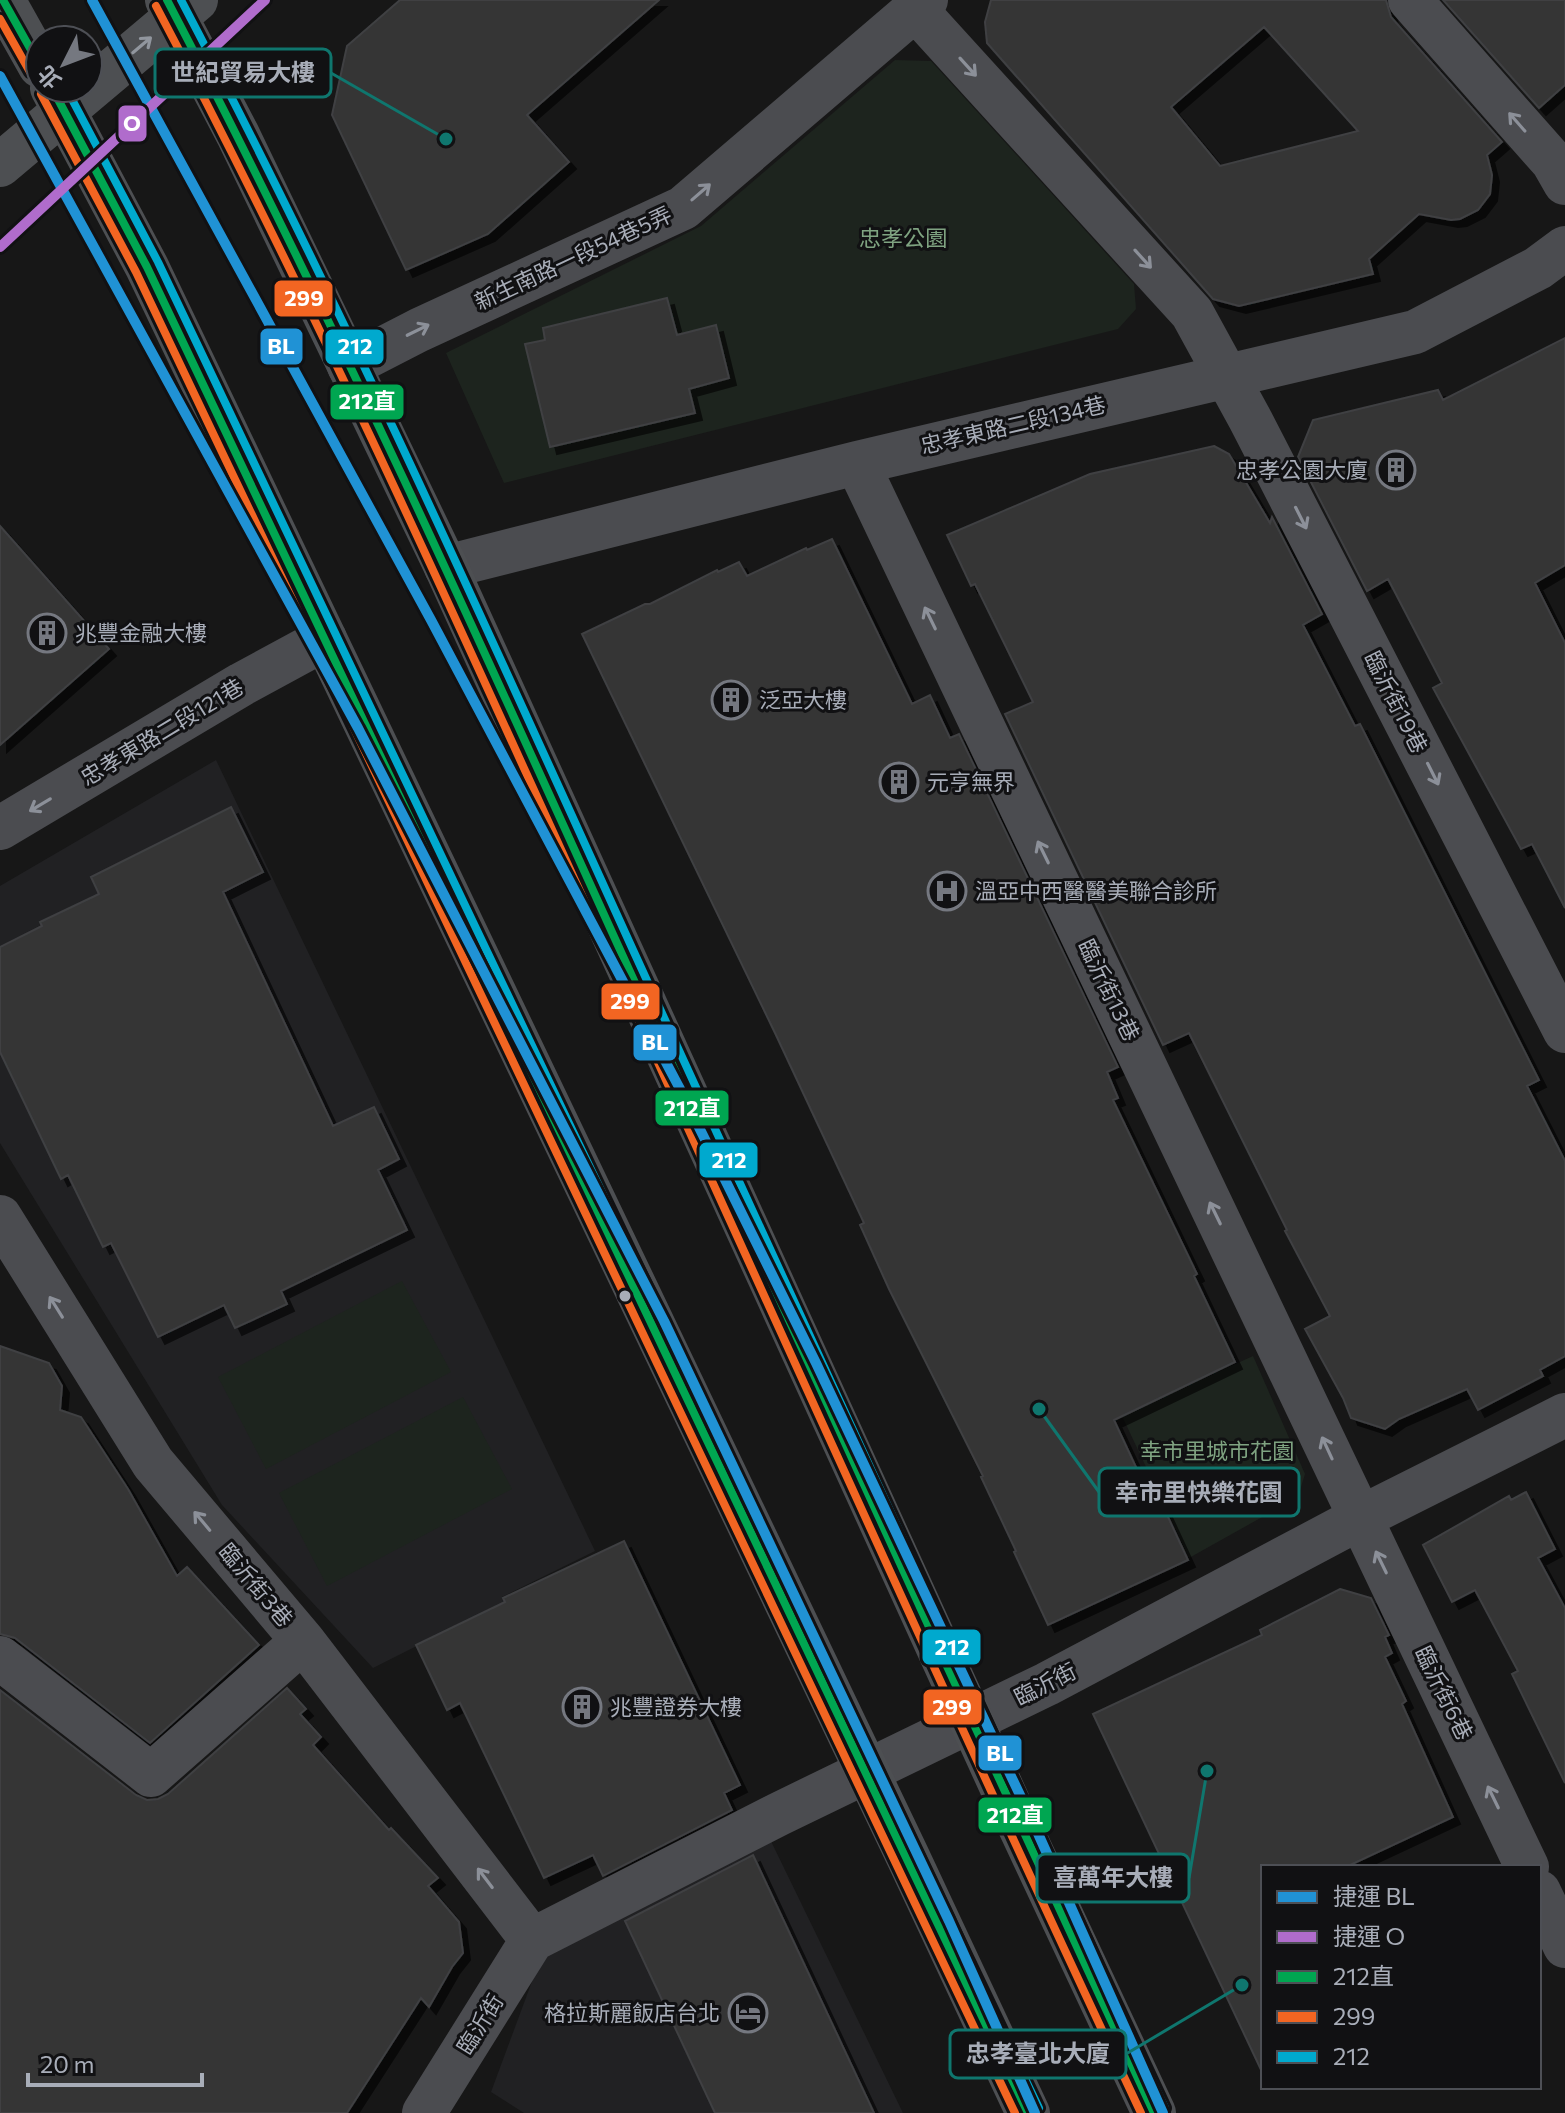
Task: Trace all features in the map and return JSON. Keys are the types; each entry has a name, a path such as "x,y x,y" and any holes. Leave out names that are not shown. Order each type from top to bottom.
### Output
{"main road":[{"path":"3,1 24,38"},
{"path":"104,64 180,5 238,135 446,567 971,1721 1154,2113"},
{"path":"0,165 54,104"},
{"path":"61,104 147,267 1028,2113"}],"street":[{"path":"1410,0 1553,162 1565,183"},
{"name":"新生南路一段54巷5弄","path":"349,366 432,323 683,208 920,5"},
{"name":"臨沂街19巷","path":"920,5 1192,313 1227,374 1565,1031"},
{"name":"忠孝東路二段134巷","path":"446,567 857,463 1415,332 1538,268 1565,248"},
{"name":"臨沂街13巷","path":"857,463 1360,1518"},
{"name":"忠孝東路二段121巷","path":"0,828 242,684 325,639"},
{"name":"臨沂街3巷","path":"0,1217 153,1463 303,1641 532,1940"},
{"name":"臨沂街","path":"424,2113 532,1940 1047,1684 1360,1518 1565,1415"},
{"name":"臨沂街6巷","path":"1360,1518 1526,1865"},
{"path":"0,1658 151,1775 303,1641"},
{"path":"1541,1896 1565,1946"}],"shaded area":[{"path":"216,760 595,1551 502,1597 504,1602 373,1668 222,1505 0,1143 0,886"},
{"path":"768,1835 903,2113 524,2113 491,2092 547,1941"}],"green space":[{"name":"忠孝公園","path":"895,60 931,61 1134,284 1136,309 1118,329 504,483 446,353 701,226"},
{"path":"402,1281 451,1372 266,1469 218,1377"},
{"name":"幸市里城市花園","path":"1253,1356 1305,1474 1298,1497 1189,1558 1122,1416"},
{"path":"463,1397 512,1489 327,1586 279,1493"}],"building":[{"path":"400,0 659,0 527,115 569,162 488,234 406,270 332,115 347,46"},
{"path":"991,0 1386,0 1391,17 1502,142 1487,155 1492,175 1490,194 1478,210 1460,219 1419,214 1369,259 1373,274 1239,306 1213,299 987,43 985,22","holes":["1264,27 1358,131 1220,166 1171,107"]},
{"path":"1443,0 1565,0 1565,85 1539,108"},
{"path":"667,298 677,335 716,325 729,378 689,389 695,413 550,447 525,344 545,340 543,328"},
{"path":"1565,338 1565,565 1535,583 1565,643 1565,908 1532,844 1521,849 1433,688 1442,683 1388,579 1367,591 1298,457 1313,420 1438,390 1443,400"},
{"path":"1214,446 1229,454 1270,523 1272,517 1322,614 1303,625 1355,726 1360,724 1539,1080 1527,1086 1565,1161 1565,1356 1540,1370 1543,1376 1478,1410 1467,1389 1399,1419 1385,1429 1351,1418 1305,1329 1330,1316 1189,1033 1163,1045 1005,714 1033,702 975,584 971,586 947,535 1090,474"},
{"name":"兆豐金融大樓","path":"0,526 109,649 0,745"},
{"path":"832,539 912,704 930,695 950,738 959,734 1118,1067 1107,1072 1118,1098 1113,1100 1197,1274 1194,1276 1235,1362 1114,1420 1155,1508 1162,1504 1188,1560 1048,1625 983,1476 889,1289 860,1225 864,1223 775,1033 582,634 717,570 739,562 747,576"},
{"path":"231,807 263,872 223,892 333,1126 374,1107 399,1159 378,1170 407,1230 281,1291 287,1304 235,1328 224,1305 158,1337 111,1243 103,1247 68,1175 61,1179 0,1052 0,947 42,926 40,922 99,894 91,877"},
{"path":"0,1346 49,1363 62,1386 60,1410 81,1417 128,1489 177,1576 187,1567 259,1645 150,1743 15,1638 0,1634"},
{"path":"1526,1492 1555,1549 1538,1558 1565,1608 1565,1783 1512,1674 1518,1671 1475,1590 1452,1602 1423,1545 1509,1496 1511,1500"},
{"name":"兆豐證券大樓","path":"624,1541 740,1785 724,1793 732,1810 603,1876 593,1855 544,1878 460,1703 447,1710 416,1645 505,1602 503,1598"},
{"path":"1340,1589 1371,1598 1389,1635 1385,1637 1392,1653 1385,1657 1406,1701 1402,1704 1453,1817 1350,1865 1261,1865 1261,2070 1093,1714 1262,1635 1260,1630"},
{"path":"287,1688 306,1709 300,1714 321,1737 313,1745 389,1830 391,1828 438,1878 428,1886 459,1922 463,1953 429,2007 421,1998 347,2113 0,2113 0,1690 136,1795 147,1800 168,1794"},
{"name":"格拉斯麗飯店台北","path":"753,1855 874,2113 715,2113 625,1921"}],"metro line":[{"name":"BL","path":"92,0 431,620 679,1087 816,1363 1036,1829 1163,2113"},
{"name":"O","path":"0,247 265,0"},
{"name":"BL","path":"0,76 358,728 664,1321 949,1921 1035,2113"}],"transit line":[{"name":"212直","path":"3,0 24,37"},
{"name":"212直","path":"167,0 288,238 403,478 1154,2113"},
{"name":"212","path":"181,0 300,234 414,472 1165,2108"},
{"name":"299","path":"156,6 276,240 390,477 1141,2113"},
{"name":"299","path":"0,19 24,61"},
{"name":"299","path":"46,104 136,272 1015,2113"},
{"name":"212直","path":"60,104 147,267 1028,2113"},
{"name":"212","path":"74,104 158,262 1039,2108"}],"place":[{"name":"世紀貿易大樓","path":"446,139"},
{"name":"忠孝公園大廈","path":"1396,470"},
{"name":"兆豐金融大樓","path":"47,633"},
{"name":"泛亞大樓","path":"731,700"},
{"name":"元亨無界","path":"899,782"},
{"name":"溫亞中西醫醫美聯合診所","path":"947,891"},
{"name":"幸市里快樂花園","path":"1039,1409"},
{"name":"兆豐證券大樓","path":"582,1707"},
{"name":"喜萬年大樓","path":"1207,1771"},
{"name":"忠孝臺北大廈","path":"1242,1985"},
{"name":"格拉斯麗飯店台北","path":"748,2013"}]}
